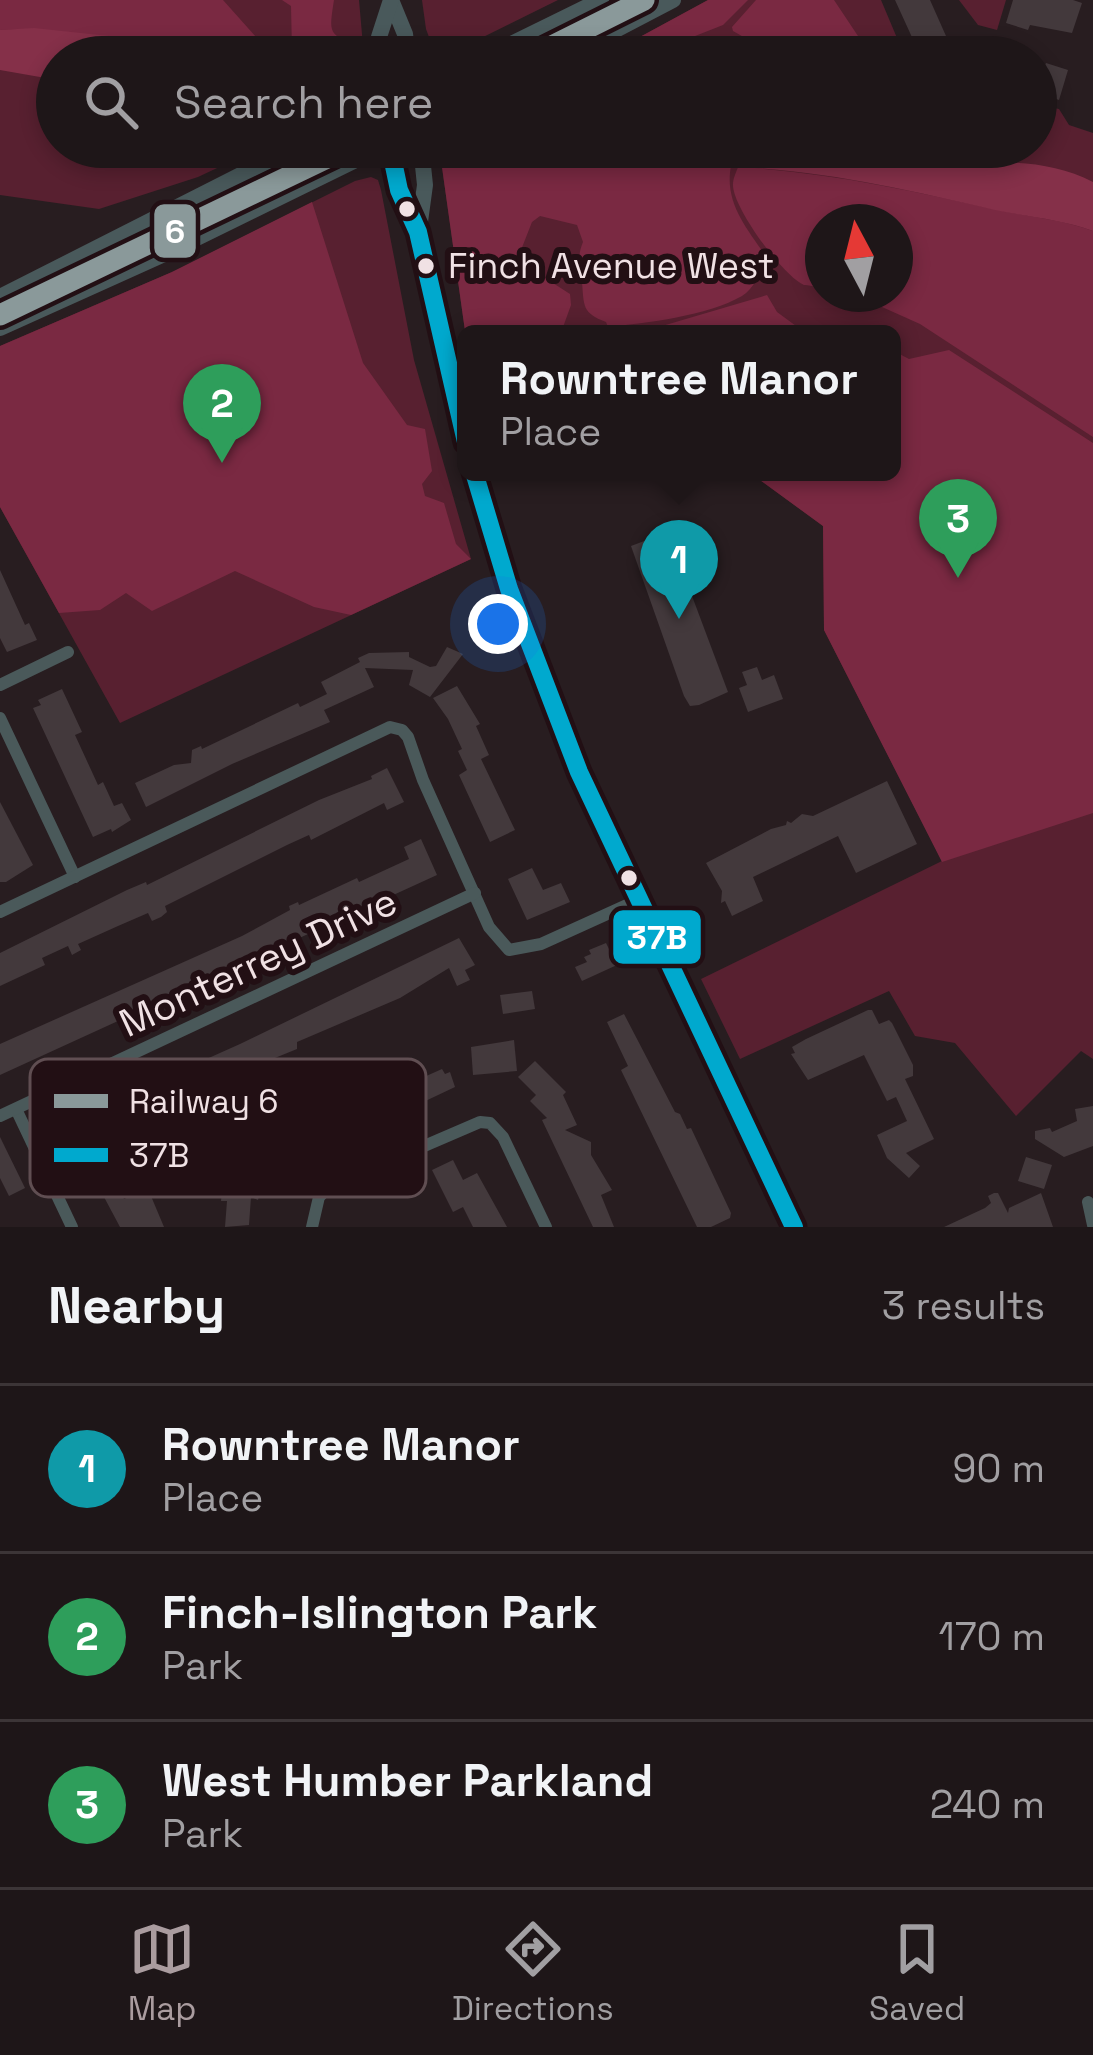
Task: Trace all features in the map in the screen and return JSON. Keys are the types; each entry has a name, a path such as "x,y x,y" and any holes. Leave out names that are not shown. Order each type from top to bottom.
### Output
{"main road":[{"path":"379,36 391,0"},
{"path":"391,0 402,36"},
{"path":"528,36 602,0"},
{"path":"604,36 673,0"},
{"path":"0,297 255,168"},
{"path":"0,328 337,168"},
{"path":"392,168 418,232 457,403"},
{"path":"418,232 423,168"},
{"path":"477,481 541,679 578,772 794,1227"}],"street":[{"path":"0,685 68,652"},
{"path":"0,718 75,877"},
{"path":"0,912 390,727 408,737 496,940 517,951 638,900"},
{"name":"Monterrey Drive","path":"122,1059 475,893"},
{"name":"Monterrey Drive","path":"0,1117 30,1102"},
{"path":"16,1109 30,1138"},
{"path":"426,1145 480,1122 490,1123 503,1137 546,1227"},
{"path":"58,1197 72,1227"},
{"path":"313,1227 319,1197"},
{"path":"1088,1202 1093,1225"}],"shaded area":[{"path":"0,0 359,0 362,36 36,36 36,168 217,168 99,209 0,195"},
{"path":"0,0 223,0 255,36 91,36 0,30"},
{"path":"282,0 334,0 331,20 337,36 292,36 291,6"},
{"path":"422,0 558,0 485,36 429,36"},
{"path":"708,0 881,0 896,36 642,36"},
{"path":"708,0 748,0 723,25 695,36 642,36"},
{"path":"756,0 834,0 858,36 742,36 732,27"},
{"path":"959,0 1006,0 997,30 978,25"},
{"path":"34,28 109,36 36,36 36,76 0,70 0,30"},
{"path":"1057,109 1069,125 1093,133 1093,1059 1081,1051 1016,1116 955,1043 915,1036 889,991 740,1059 701,979 942,861 824,630 823,526 761,481 901,481 901,325 464,325 442,168 1057,168"},
{"path":"442,168 731,168 734,203 765,255 747,293 695,314 607,325 588,312 584,303 579,258 583,242 577,225 540,216 532,222 521,250 528,267 570,294 564,325 464,325"},
{"path":"738,168 803,173 1093,231 1093,437 920,324 893,312 913,312 913,204 805,204 805,285 772,255 741,209 733,185"},
{"path":"749,168 1053,168 1093,182 1093,231 897,188"},
{"path":"371,177 378,180 381,190 414,360 471,559 120,723 0,507 0,346 172,272"},
{"path":"312,202 363,363 407,425 425,429 432,471 422,484 425,496 444,503 456,544 471,559 351,615 314,607 235,571 152,611 126,593 100,610 59,613 0,507 0,346 172,272"},
{"path":"767,295 777,312 795,325 666,325"},
{"path":"949,350 1093,443 1093,813 942,862 824,630 823,526 761,481 901,481 901,355 909,359"}],"building":[{"path":"895,0 930,0 946,36 911,36"},
{"path":"1013,0 1082,3 1072,33 1030,25 1028,30 1006,23"},
{"path":"1057,66 1068,70 1057,99"},
{"path":"668,532 728,692 699,705 690,706 684,696 631,546"},
{"path":"0,570 37,640 7,652 0,638"},
{"path":"447,647 463,654 430,697 409,685 413,670 365,668 374,687 324,710 330,722 146,807 135,783 174,765 191,763 192,750 327,694 321,682 360,662 358,658 369,653 409,652 409,657 430,667 436,666"},
{"path":"757,667 762,680 774,675 783,699 748,712 739,688 747,685 742,672"},
{"path":"457,686 480,724 476,726 489,755 481,759 515,830 490,842 459,775 467,770 458,751 462,749 433,698"},
{"path":"62,689 82,732 75,735 98,785 103,782 114,806 122,803 131,820 112,832 93,837 33,708 41,705 38,700"},
{"path":"387,768 404,802 387,810 384,803 311,840 309,835 287,845 165,906 167,912 161,917 152,921 148,913 78,944 81,950 72,955 68,946 42,958 45,965 0,986 0,953"},
{"path":"887,781 917,844 856,873 838,836 753,877 763,901 732,916 725,901 721,903 722,891 706,863 802,814 813,816"},
{"path":"0,802 33,865 6,882 0,882"},
{"path":"421,839 437,875 0,1075 0,1044 242,936 290,910 289,906 409,859 404,847"},
{"path":"532,868 543,890 561,883 570,902 527,920 508,879"},
{"path":"459,938 475,965 465,970 470,980 457,986 449,968 400,998 297,1042 297,1049 272,1059 206,1059"},
{"path":"606,943 617,965 582,981 575,967 587,962 584,957 591,954 589,950"},
{"path":"532,991 535,1009 503,1014 500,995"},
{"path":"868,1010 879,1024 892,1023 913,1065 913,1076 905,1079 934,1139 906,1153 920,1166 909,1178 887,1158 877,1135 907,1121 896,1097 887,1101 864,1055 808,1080 791,1054 795,1053 792,1047 806,1039"},
{"path":"624,1014 675,1112 691,1128 731,1213 711,1227 697,1227 621,1070 628,1066 607,1022"},
{"path":"514,1040 517,1071 473,1075 471,1047"},
{"path":"535,1061 566,1092 563,1095 577,1125 565,1130 591,1142 591,1155 612,1190 601,1195 614,1227 593,1227 542,1120 547,1118 530,1101 536,1095 518,1077"},
{"path":"442,1069 445,1074 450,1072 455,1087 426,1101 426,1076"},
{"path":"1093,1106 1093,1146 1064,1157 1035,1139 1035,1131 1050,1128 1052,1132 1077,1121 1075,1109"},
{"path":"0,1137 25,1188 9,1196 0,1178"},
{"path":"1026,1157 1052,1165 1044,1189 1018,1181"},
{"path":"453,1160 463,1180 477,1173 507,1227 473,1227 463,1207 453,1212 432,1170"},
{"path":"994,1193 1008,1213 1009,1208 1041,1193 1053,1227 944,1227 985,1208 991,1203 988,1196"},
{"path":"104,1197 151,1197 164,1227 120,1227"},
{"path":"221,1197 251,1197 249,1225 225,1227 227,1201"}],"rail line":[{"name":"6","path":"572,36 644,0"},
{"name":"6","path":"0,315 306,168"}],"transit line":[{"name":"37B","path":"394,168 418,232 457,403"},
{"name":"37B","path":"477,481 509,589 579,772 794,1227"}],"place":[{"name":"Finch Avenue West","path":"426,266"},
{"name":"Finch-Islington Park","path":"222,463"},
{"name":"West Humber Parkland","path":"958,578"},
{"name":"Rowntree Manor","path":"679,619"}]}
